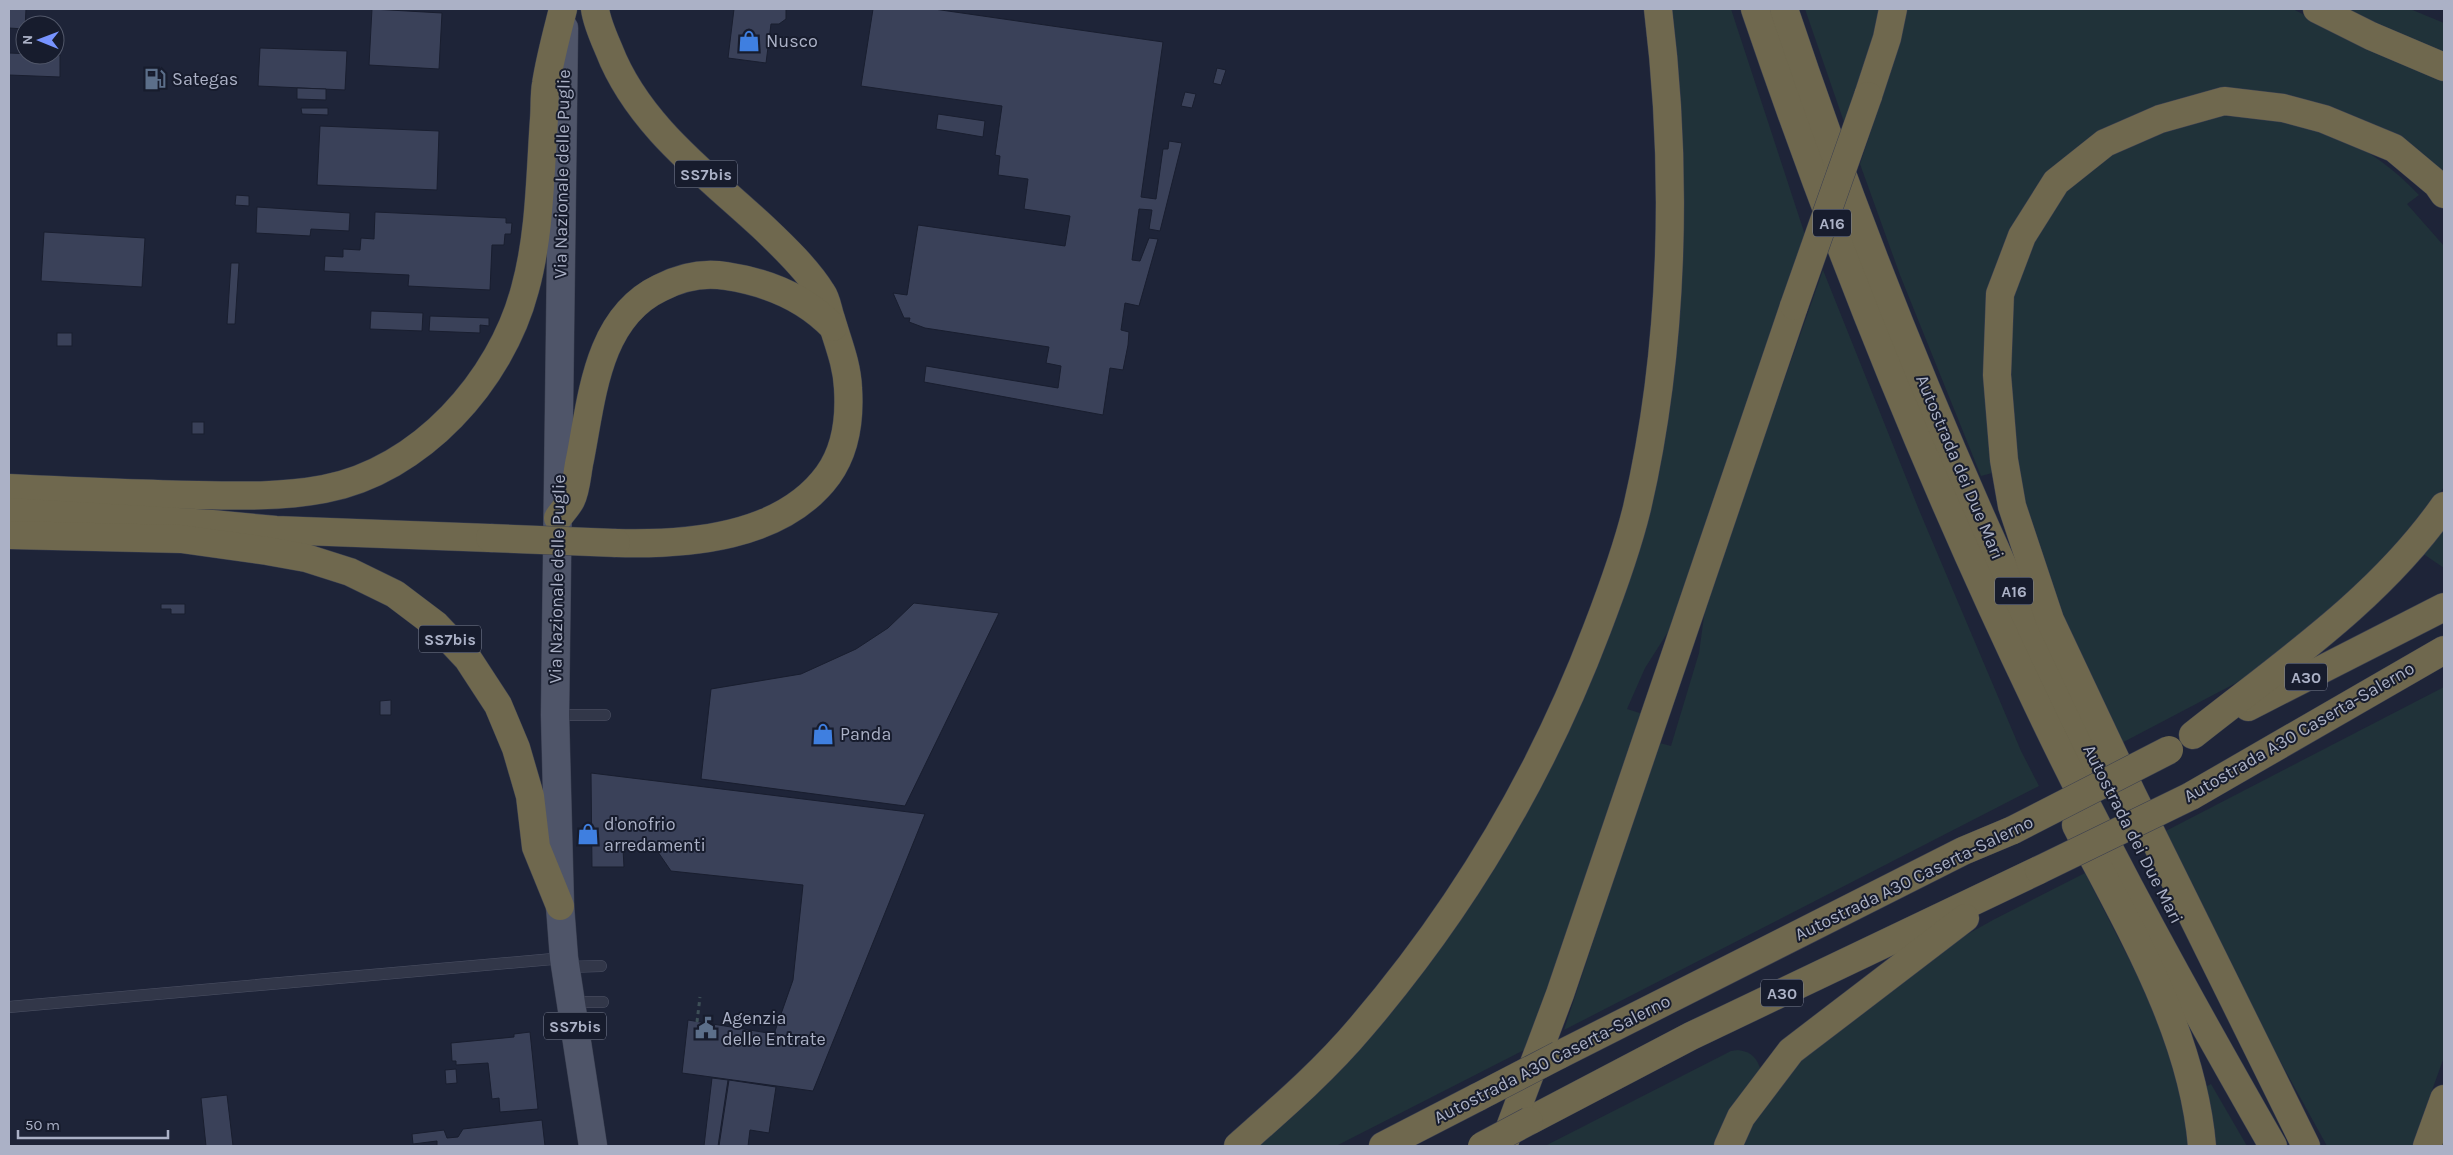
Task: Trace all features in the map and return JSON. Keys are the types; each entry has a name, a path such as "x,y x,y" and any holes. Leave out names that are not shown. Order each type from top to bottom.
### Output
{"highway":[{"name":"SS7bis","path":"9,488 162,494 282,494 325,488 358,479 390,464 432,434 456,413 496,360 511,331 525,290 533,254 546,84 563,9"},
{"name":"SS7bis","path":"9,512 212,524 276,530 616,543 679,542 733,532 770,519 812,494 836,465 845,438 850,407 848,375 842,350 823,294 784,248 669,140 640,108 616,69 596,19 595,9"},
{"path":"1238,1146 1300,1092 1360,1029 1414,961 1469,884 1513,808 1560,720 1610,594 1636,513 1648,456 1658,391 1665,317 1669,166 1658,9"},
{"name":"Autostrada dei Due Mari","path":"1755,9 1826,208 1916,435 2014,656 2092,814 2205,1028 2273,1146"},
{"name":"Autostrada dei Due Mari","path":"1784,9 1850,196 1902,332 2018,600 2062,696 2120,810 2228,1014 2305,1146"},
{"path":"1503,1146 1560,994 1794,306 1868,96 1887,38 1893,9"},
{"path":"2317,9 2372,36 2444,67"},
{"path":"2305,1146 2132,794 2050,620 2012,506 2004,460 1997,375 2000,294 2022,236 2056,182 2105,143 2160,119 2224,101 2283,108 2324,119 2394,148 2437,184 2444,194"},
{"name":"SS7bis","path":"558,518 571,499 598,368 611,335 634,304 682,277 716,274 751,280 786,294 817,310 833,327"},
{"path":"1916,435 2033,739 2155,981 2174,1026 2188,1070 2202,1146"},
{"path":"2193,735 2358,604 2431,524 2444,506"},
{"name":"SS7bis","path":"9,535 181,539 276,530"},
{"name":"SS7bis","path":"181,539 306,558 350,572 395,594 436,625 468,659 498,705 516,748 530,796 536,847 560,906"},
{"name":"Autostrada A30 Caserta-Salerno","path":"1383,1146 1954,855 2013,830 2169,750 2193,735 2444,607"},
{"name":"Autostrada A30 Caserta-Salerno","path":"1482,1146 1690,1036 2191,796 2444,650"},
{"path":"1728,1146 1741,1117 1791,1051 2009,884"},
{"path":"2427,1146 2444,1099"}],"main road":[{"name":"Via Nazionale delle Puglie","path":"563,9 555,715 560,906 565,962 593,1146"}],"lane":[{"path":"555,715 605,715"},
{"path":"9,1007 565,962 601,966"},
{"path":"571,1002 603,1002"}],"path":[{"path":"697,1022 700,997"}],"shaded area":[{"path":"1667,9 1731,9 1806,238 1673,624 1645,668 1627,709 1643,714 1526,1049 1336,1146 1257,1146 1481,887 1657,462"},
{"path":"1805,9 1881,9 1873,40 1845,125"},
{"path":"1907,9 2293,9 2325,26 2444,80 2444,190 2438,182 2267,98 2081,150 1986,332 1985,394 1992,473 1981,476 1900,275 1860,164 1895,59"},
{"path":"2336,9 2410,9 2444,23 2444,59"},
{"path":"2221,116 2279,120 2329,133 2376,157 2419,195 2407,204 2444,246 2444,487 2378,574 2255,673 2114,747 2021,524 2002,336 2025,249 2068,187 2129,142"},
{"path":"1823,270 1919,510 2021,751 2039,786 1564,1030 1622,854 1656,742 1671,746 1699,653 1706,602"},
{"path":"2444,519 2444,568 2422,553"},
{"path":"2444,687 2444,1057 2412,1146 2327,1146 2189,896 2158,835"},
{"path":"2085,873 2153,1006 2180,1080 2193,1146 1737,1146 1774,1085 1823,1034 1903,970 1993,920"},
{"path":"1738,1050 1753,1056 1761,1071 1720,1146 1545,1146 1731,1051"},
{"path":"2211,1084 2247,1146 2210,1146 2200,1090"}],"building":[{"path":"9,9 26,9 26,15 15,15 15,28 9,28"},
{"path":"372,9 442,13 439,69 369,65"},
{"name":"Nusco","path":"734,9 786,9 786,19 779,24 771,24 766,63 728,58"},
{"path":"873,9 934,9 1163,42 1141,197 1156,199 1163,149 1168,149 1169,141 1182,143 1160,231 1149,229 1152,210 1139,209 1132,260 1140,261 1149,238 1158,239 1139,306 1125,303 1121,330 1129,332 1128,345 1123,370 1110,368 1103,415 924,382 926,366 1058,388 1061,366 1046,363 1049,347 925,328 909,322 910,318 904,318 893,293 907,295 918,225 1065,246 1070,216 1024,209 1028,179 998,175 1000,156 995,155 1002,106 861,86"},
{"path":"260,48 347,51 345,90 258,86"},
{"path":"9,53 15,53 15,65 60,65 60,77 9,75"},
{"path":"1217,68 1226,70 1221,85 1213,83"},
{"path":"297,88 326,89 326,100 297,99"},
{"path":"1185,92 1196,94 1192,108 1181,106"},
{"path":"301,108 328,108 328,115 302,114"},
{"path":"938,114 985,121 983,137 936,129"},
{"path":"320,126 439,131 437,190 317,185"},
{"path":"236,195 249,196 249,206 235,205"},
{"path":"257,207 350,213 349,231 311,229 310,236 256,233"},
{"path":"375,212 506,218 506,223 512,223 511,234 505,234 504,245 492,245 490,290 408,286 409,275 324,271 325,256 343,257 343,249 360,250 361,238 374,239"},
{"path":"44,232 145,238 142,287 41,281"},
{"path":"231,263 239,263 235,324 227,324"},
{"path":"371,311 423,313 422,331 370,329"},
{"path":"430,316 489,318 489,326 480,325 480,333 429,331"},
{"path":"57,333 72,333 72,346 57,346"},
{"path":"192,422 204,422 204,434 192,434"},
{"name":"Panda","path":"914,603 999,613 905,806 701,779 711,689 801,674 856,649 888,628"},
{"path":"161,604 185,604 185,614 171,614 171,609 161,609"},
{"path":"391,700 391,715 380,715 380,701"},
{"path":"591,773 925,814 813,1091 682,1073 688,1020 774,1034 793,980 803,885 671,871 658,852 623,849 624,867 592,867"},
{"path":"530,1032 538,1109 500,1112 499,1098 492,1099 488,1063 456,1065 456,1061 452,1061 451,1043 514,1037 514,1034"},
{"path":"456,1069 457,1083 446,1084 445,1070"},
{"path":"712,1078 728,1080 718,1146 704,1146"},
{"path":"729,1080 776,1087 769,1133 750,1130 748,1146 719,1146"},
{"path":"227,1095 233,1146 206,1146 201,1098"},
{"path":"542,1120 545,1146 437,1146 437,1141 413,1144 412,1134 444,1130 447,1138 458,1137 463,1129"}],"place":[{"name":"Nusco","path":"749,41"},
{"name":"Sategas","path":"155,79"},
{"name":"Panda","path":"823,734"},
{"name":"d'onofrio arredamenti","path":"588,834"},
{"name":"Agenzia delle Entrate","path":"706,1028"}]}
